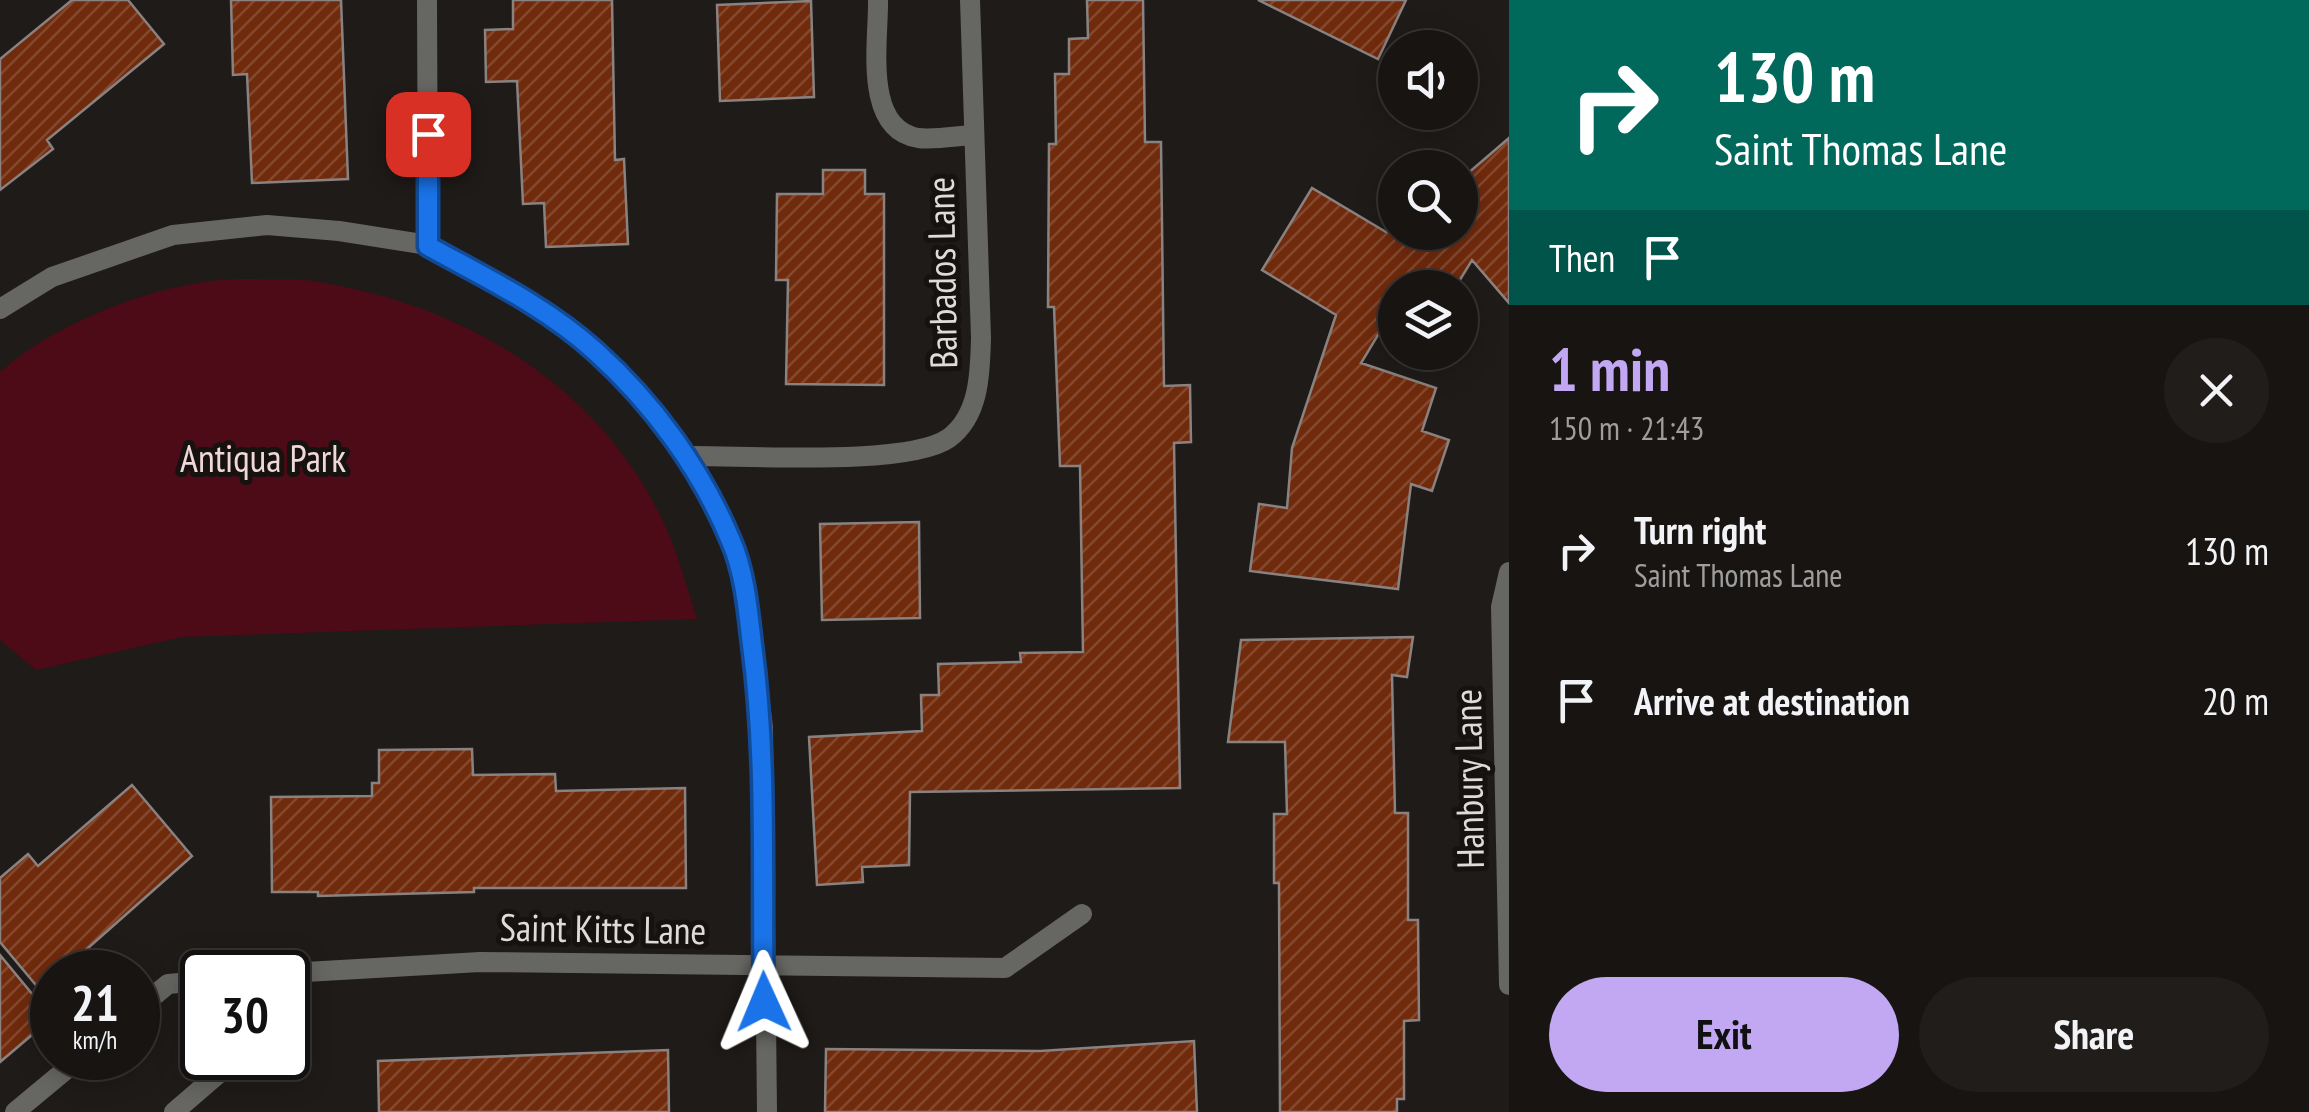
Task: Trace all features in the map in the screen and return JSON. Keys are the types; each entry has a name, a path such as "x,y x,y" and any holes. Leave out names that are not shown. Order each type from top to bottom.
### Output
{"street":[{"path":"427,0 428,246"},
{"name":"Barbados Lane","path":"878,0 880,100 888,118 919,138 973,135"},
{"name":"Barbados Lane","path":"687,456 884,454 931,446 952,436 975,398 980,360 970,0"},
{"path":"0,309 52,277 102,256 173,235 267,225 339,230 428,246 530,303 594,349 648,405 687,456 732,543 747,602 763,727 766,1112"},
{"name":"Hanbury Lane","path":"1509,572 1501,607 1509,985"},
{"name":"Saint Kitts Lane","path":"310,972 480,962 1005,968 1082,914"},
{"path":"15,1112 54,1080"},
{"path":"174,1112 212,1080"}],"green space":[{"name":"Antiqua Park","path":"297,279 408,304 460,325 510,352 555,384 596,423 632,467 667,529 697,619 182,637 36,670 0,640 0,372 47,338 133,300 220,280"}],"building":[{"path":"72,0 128,0 164,44 47,140 53,149 0,190 0,59"},
{"path":"231,0 341,0 348,179 252,183 247,74 233,75"},
{"path":"513,0 612,0 615,160 624,159 628,244 546,247 544,203 523,204 517,81 486,82 485,30 513,29"},
{"path":"1087,0 1143,0 1145,142 1161,142 1164,386 1190,385 1191,442 1174,443 1180,788 910,792 909,865 862,867 863,882 817,885 809,737 922,731 921,695 939,695 938,664 1021,662 1020,653 1083,652 1080,466 1060,466 1054,307 1048,307 1049,144 1056,144 1055,74 1069,74 1069,39 1088,38"},
{"path":"1258,0 1406,0 1392,30 1378,30 1378,59"},
{"path":"811,1 814,97 720,101 717,5"},
{"path":"1509,138 1509,303 1472,260 1466,270 1378,270 1378,335 1361,363 1436,388 1422,431 1449,440 1432,491 1411,484 1398,589 1250,571 1259,504 1287,508 1292,448 1336,315 1262,270 1312,188 1378,227 1378,250 1478,250 1478,165"},
{"path":"823,170 865,170 865,194 884,194 884,385 786,384 788,280 776,280 777,194 823,194"},
{"path":"919,522 920,618 822,620 820,524"},
{"path":"1413,637 1407,677 1392,675 1395,813 1408,813 1408,920 1418,920 1419,1020 1404,1021 1404,1099 1397,1099 1397,1112 1280,1112 1279,883 1274,883 1274,814 1287,814 1285,742 1228,742 1241,640"},
{"path":"472,749 473,775 555,774 556,791 685,788 686,888 474,888 474,892 318,896 318,892 272,892 271,797 372,796 372,783 379,783 379,750"},
{"path":"132,785 192,856 86,950 30,950 30,978 0,942 0,878 28,854 38,866"},
{"path":"0,955 30,991 30,1037 0,1062"},
{"path":"1194,1041 1197,1112 825,1112 826,1049 1040,1051"},
{"path":"668,1050 669,1112 379,1112 378,1061"}],"route":[{"path":"428,134 428,246 530,303 594,349 648,405 687,456 732,543 747,602 763,727 764,1002"}]}
